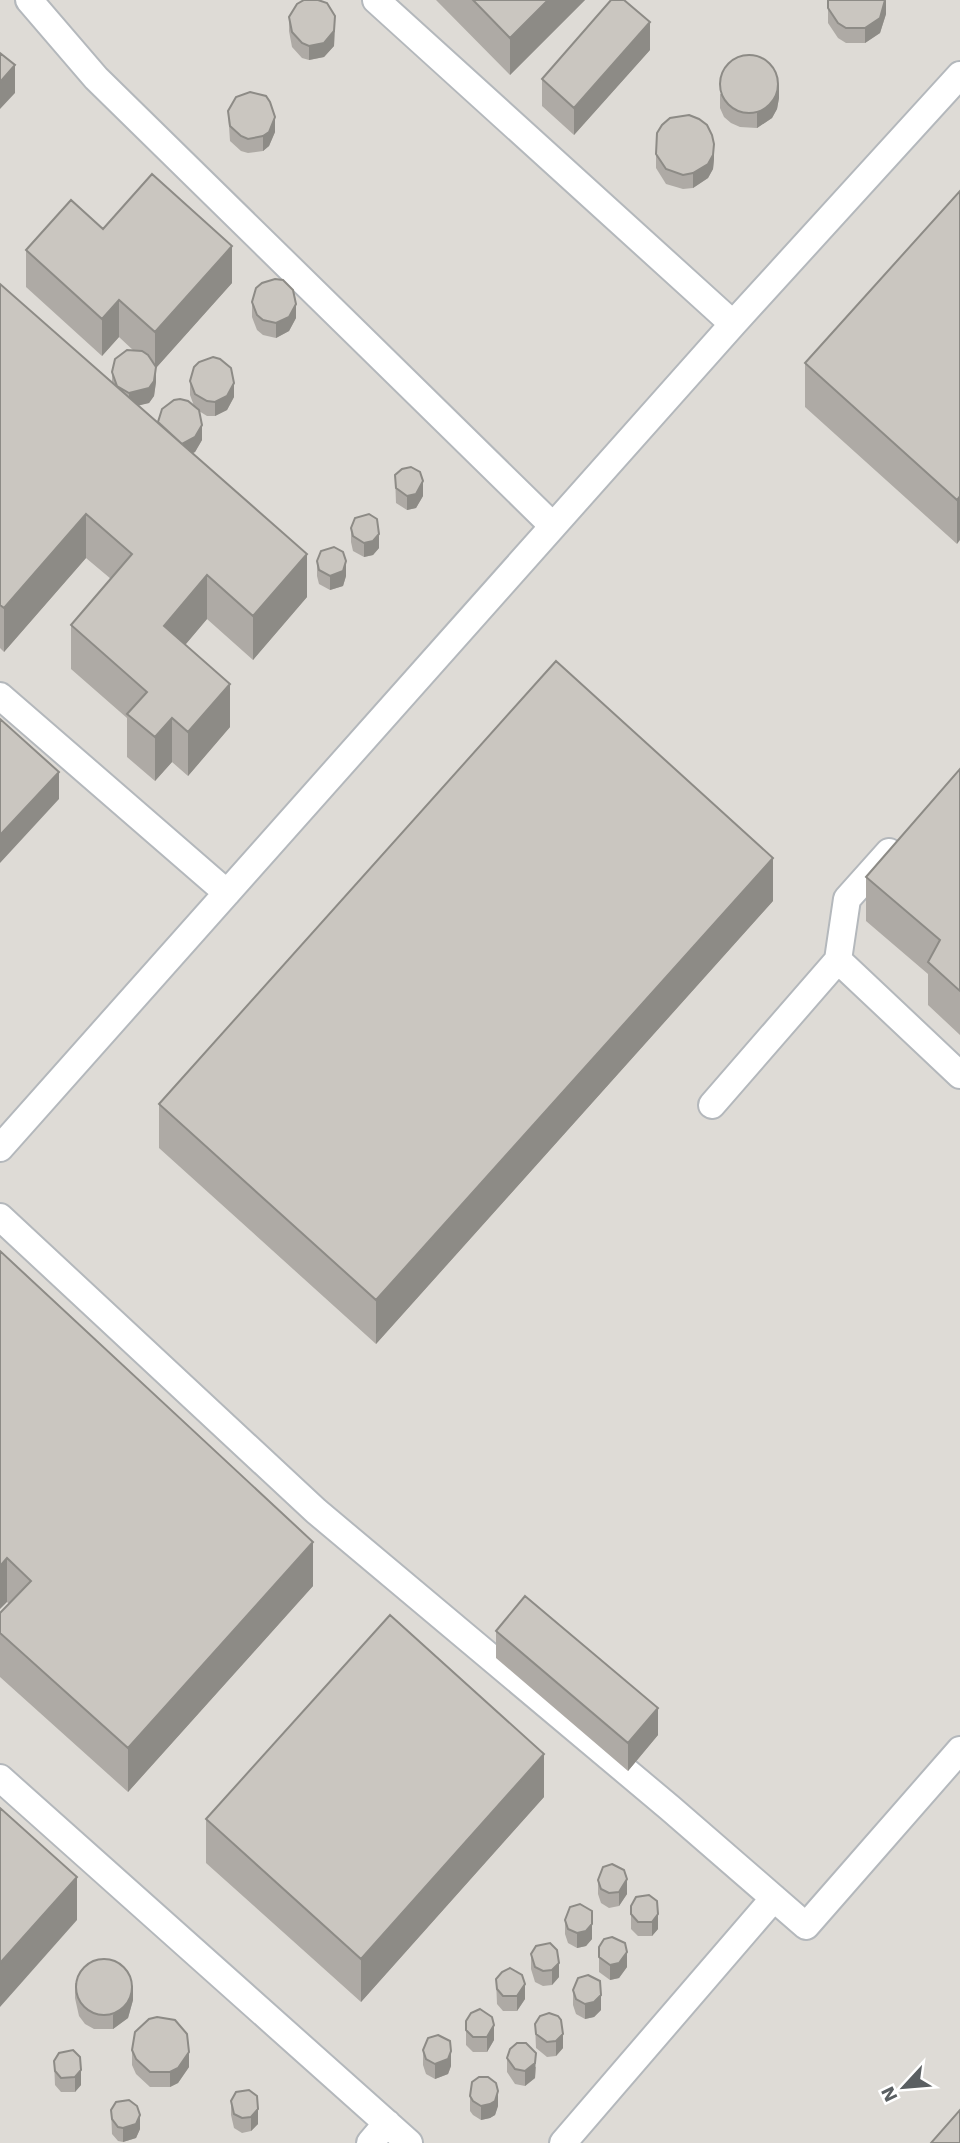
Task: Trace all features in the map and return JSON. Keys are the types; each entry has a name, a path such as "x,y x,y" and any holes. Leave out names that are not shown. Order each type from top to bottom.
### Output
{"lane":[{"path":"29,0 96,78 553,526"},
{"path":"376,0 733,324"},
{"path":"0,1148 733,324 960,75"},
{"path":"0,696 227,893"},
{"path":"712,1105 838,960 848,899 908,830"},
{"path":"838,960 960,1075"},
{"path":"0,1217 316,1511 806,1926 960,1750"},
{"path":"0,1778 379,2133 409,2143"},
{"path":"563,2143 774,1898"}],"shaded area":[{"path":"0,0 960,0 960,2143 0,2143"}],"building":[{"path":"304,0 327,3 335,16 334,31 324,43 309,46 302,43 292,32 289,17 297,4"},
{"path":"473,0 548,0 510,38"},
{"path":"611,0 624,0 650,22 574,108 542,79"},
{"path":"828,0 885,0 880,18 865,28 846,28 838,23 828,8"},
{"path":"0,53 15,65 0,82"},
{"path":"743,55 755,55 770,63 778,78 778,90 770,105 755,113 743,113 728,105 720,90 720,78 728,63"},
{"path":"250,92 266,96 275,117 269,132 248,139 230,126 228,111 236,97"},
{"path":"689,115 707,125 714,144 713,155 708,164 693,173 683,175 666,169 656,154 657,133 670,118"},
{"path":"152,174 232,246 155,332 119,300 102,319 26,250 71,200 103,229"},
{"path":"960,191 960,496 957,500 805,363"},
{"path":"275,279 283,280 293,290 296,304 289,317 276,323 263,320 257,315 252,302 256,288"},
{"path":"0,284 307,554 253,616 207,575 164,626 230,684 188,732 172,718 155,737 127,714 147,692 71,625 132,554 86,514 4,608 0,605"},
{"path":"127,350 142,351 156,367 154,381 149,388 129,393 117,386 112,372 115,359"},
{"path":"213,357 231,368 234,383 227,396 215,402 195,394 190,381 194,367"},
{"path":"180,399 188,401 199,410 202,425 195,437 182,444 158,422 162,409"},
{"path":"411,467 420,472 423,481 416,494 407,496 396,488 395,475 402,469"},
{"path":"369,514 377,519 379,534 373,541 364,543 353,536 351,528 355,518"},
{"path":"334,547 343,552 346,561 343,571 330,576 319,570 317,561 321,551"},
{"path":"556,661 773,858 376,1300 159,1104"},
{"path":"0,719 59,772 0,835"},
{"path":"960,769 960,991 928,962 940,940 866,877"},
{"path":"0,1251 313,1542 128,1748 0,1633 0,1613 31,1581 7,1558 0,1566"},
{"path":"525,1596 658,1708 628,1743 496,1631"},
{"path":"390,1615 544,1754 361,1959 206,1819"},
{"path":"0,1808 77,1877 0,1963"},
{"path":"612,1864 624,1870 627,1879 619,1892 609,1893 601,1889 598,1880 603,1867"},
{"path":"649,1895 657,1901 658,1914 652,1922 638,1922 631,1914 631,1906 636,1897"},
{"path":"580,1904 592,1911 592,1924 586,1931 577,1933 568,1929 565,1920 570,1907"},
{"path":"612,1937 625,1943 627,1952 619,1963 610,1965 599,1957 599,1947 604,1939"},
{"path":"550,1943 557,1950 559,1963 552,1970 543,1971 535,1967 531,1954 536,1946"},
{"path":"99,1959 109,1959 124,1967 130,1976 130,1998 124,2007 109,2015 99,2015 81,2003 76,1992 76,1982 88,1964"},
{"path":"510,1968 522,1975 525,1984 517,1996 503,1996 497,1989 496,1979"},
{"path":"588,1975 600,1981 601,1995 594,2002 585,2004 576,1999 573,1990 578,1978"},
{"path":"480,2009 492,2017 494,2025 487,2037 473,2037 466,2030 466,2021 471,2013"},
{"path":"549,2013 561,2020 563,2034 556,2041 547,2042 536,2034 535,2024 540,2016"},
{"path":"157,2017 175,2020 187,2034 189,2052 178,2068 170,2072 150,2072 136,2059 132,2050 135,2032 149,2019"},
{"path":"438,2035 450,2041 451,2051 448,2059 435,2064 426,2059 423,2050 428,2038"},
{"path":"517,2043 526,2043 536,2053 535,2063 525,2071 515,2069 507,2058 510,2049"},
{"path":"73,2050 80,2057 81,2070 75,2077 61,2078 55,2071 54,2061 59,2053"},
{"path":"479,2077 488,2077 496,2083 498,2091 495,2101 490,2104 481,2106 470,2096 472,2082"},
{"path":"249,2090 257,2096 258,2109 251,2117 242,2118 234,2114 231,2101 236,2092"},
{"path":"129,2100 137,2106 140,2115 136,2124 118,2127 112,2119 111,2110 116,2102"},
{"path":"960,2110 960,2143 931,2143"}]}
